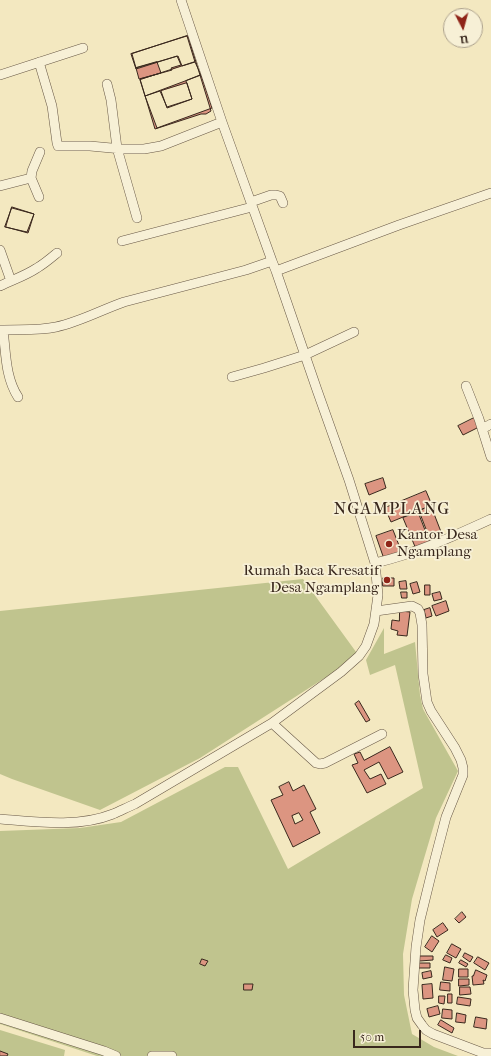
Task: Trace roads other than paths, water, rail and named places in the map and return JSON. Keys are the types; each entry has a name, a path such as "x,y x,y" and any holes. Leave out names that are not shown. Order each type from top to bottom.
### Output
{"street":[{"path":"2,818 49,823 85,821 112,814 135,804 272,723 341,672 359,656 366,646 374,624 378,595 375,563 349,480 222,122 181,0"},
{"path":"0,75 83,48"},
{"path":"39,62 52,106 58,146 144,149 161,146 222,122"},
{"path":"108,84 112,100 117,148 137,218"},
{"path":"39,197 31,178 32,171 40,152"},
{"path":"0,186 31,178"},
{"path":"276,271 399,225 491,193"},
{"path":"122,241 252,204 274,194 280,196 283,203"},
{"path":"0,250 11,280"},
{"path":"0,286 38,268 57,254"},
{"path":"18,397 10,381 1,330 55,327 94,315 110,306 246,270 272,261"},
{"path":"232,377 305,355 354,332"},
{"path":"466,386 491,457"},
{"path":"482,429 491,424"},
{"path":"375,563 415,551 491,519"},
{"path":"376,610 412,606 419,611 422,625 423,674 427,702 431,711 455,748 463,768 463,775 446,817 420,920 413,982 414,1010 422,1025 432,1034 483,1053 491,1053"},
{"path":"272,723 316,763 320,764 325,763 382,734"},
{"path":"0,1018 116,1056"},
{"path":"152,1056 172,1056"}],"place":[{"name":"Kantor Desa Ngamplang","path":"389,544"},
{"name":"Rumah Baca Kresatif Desa Ngamplang","path":"387,580"}],"district":[{"name":"NGAMPLANG","path":"392,510"}]}
